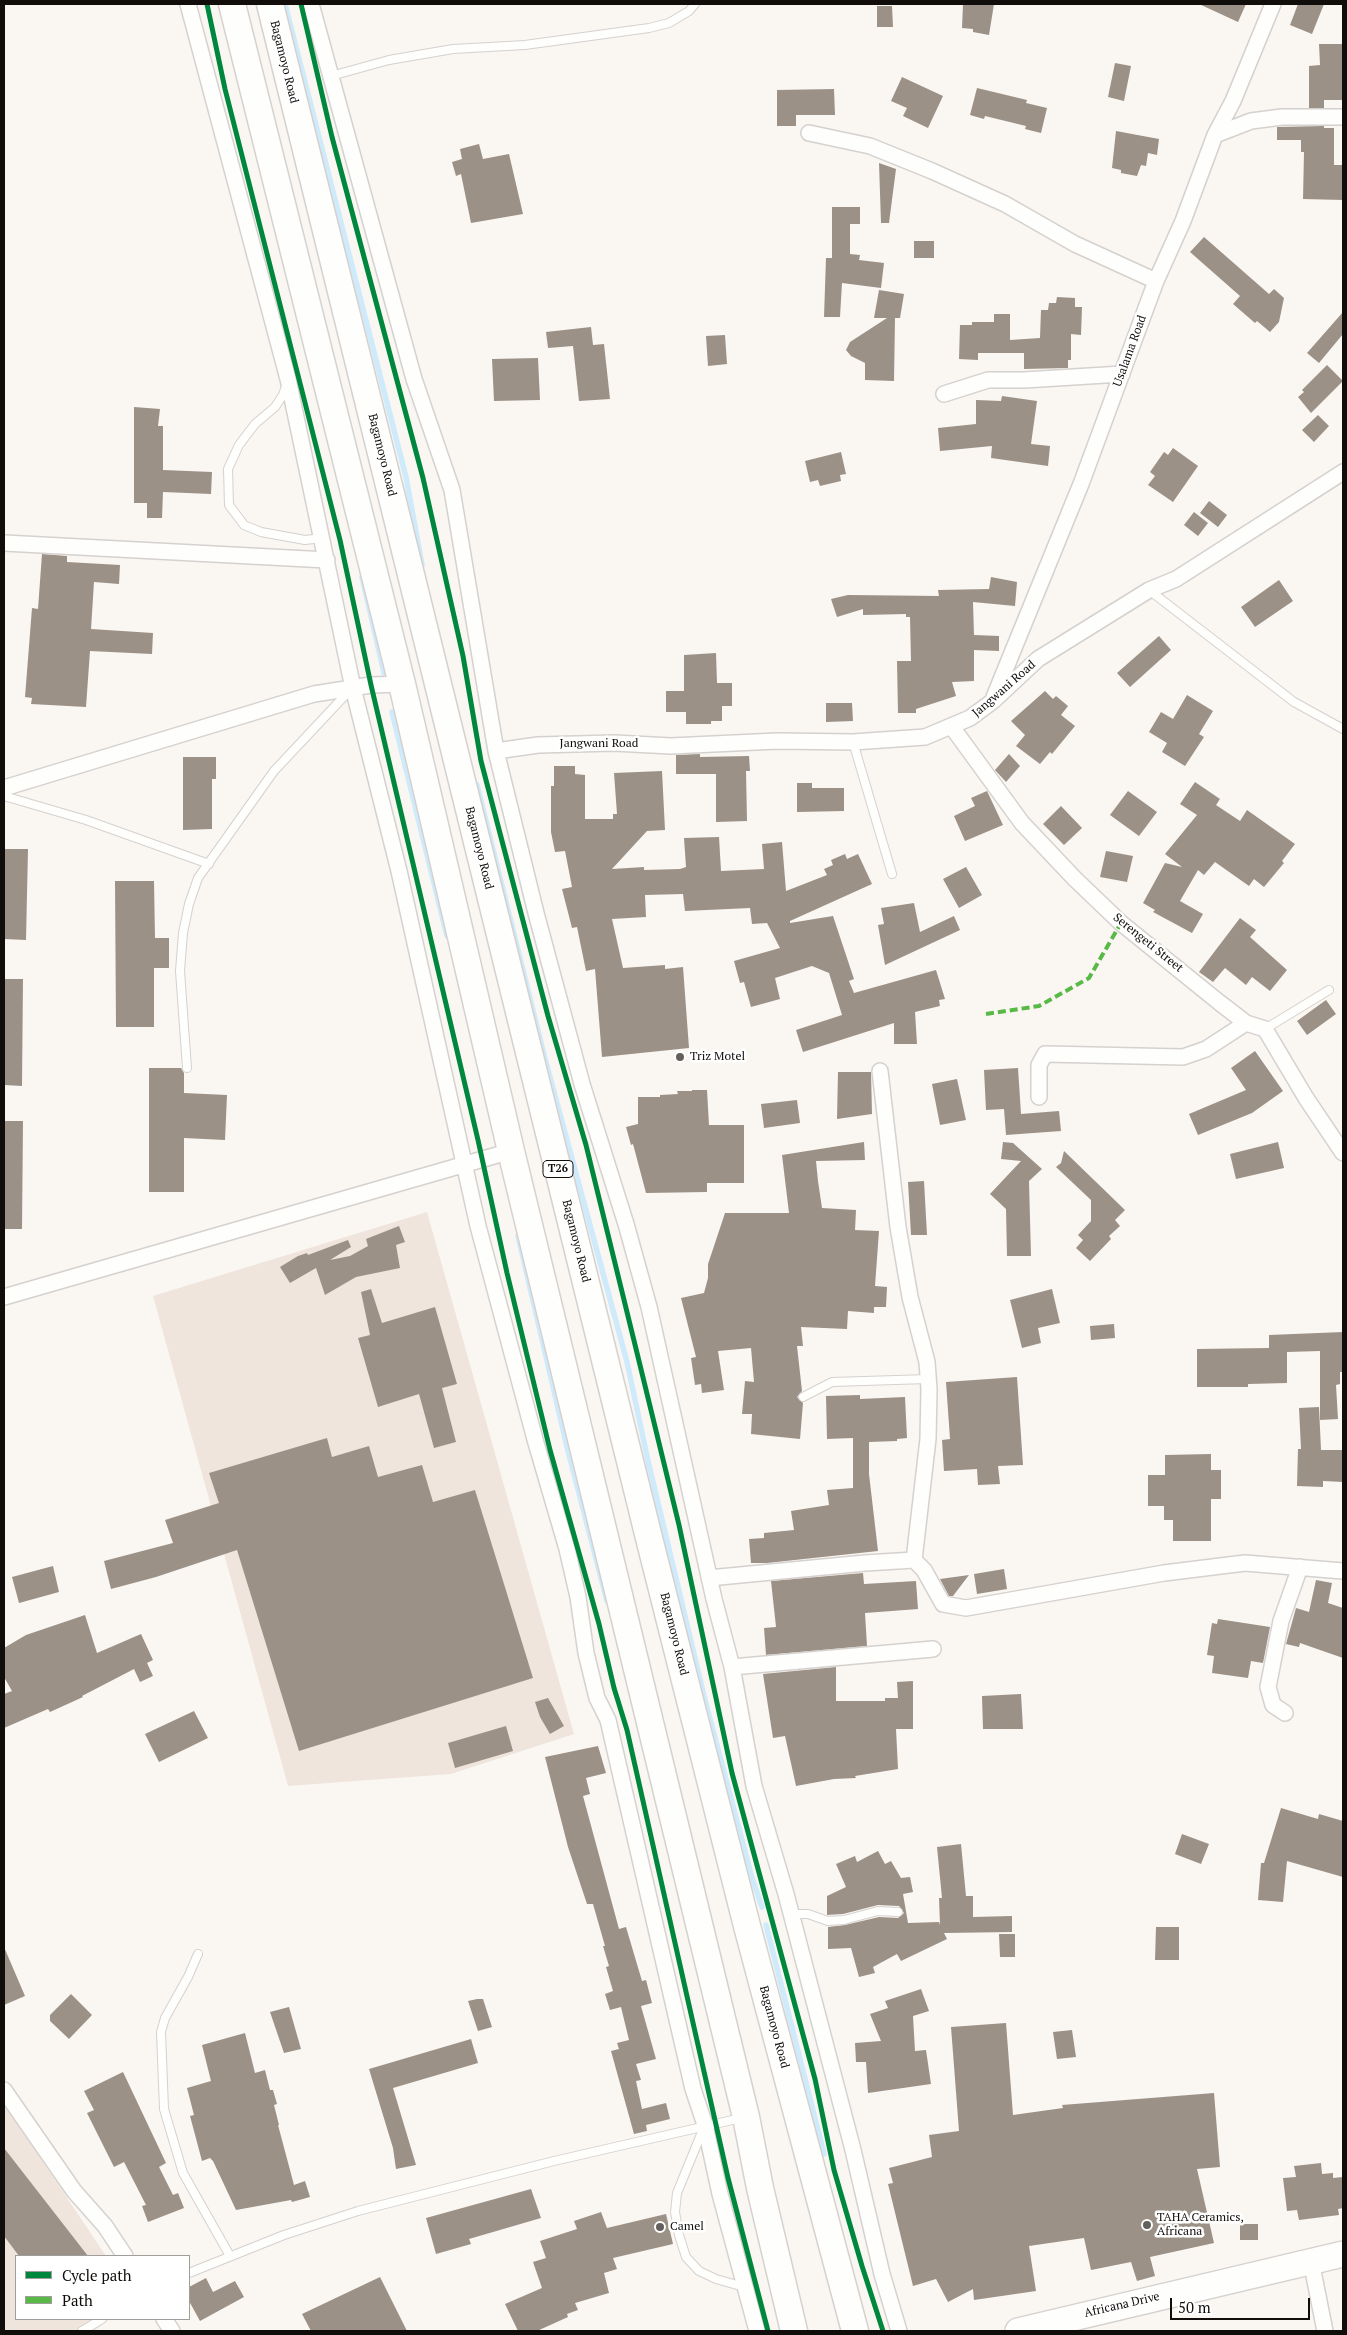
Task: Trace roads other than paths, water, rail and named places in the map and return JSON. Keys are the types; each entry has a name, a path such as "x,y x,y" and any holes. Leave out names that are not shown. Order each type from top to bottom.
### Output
{"highway":[{"path":"232,4 402,684 511,1151 746,2117 760,2188 794,2331"},
{"name":"Bagamoyo Road","path":"270,4 653,1552 745,1917 855,2331"}],"main road":[{"name":"Africana Drive","path":"1018,2331 1343,2254"}],"street":[{"path":"188,4 288,379 323,538 353,688 399,871 445,1072 463,1164 533,1434 567,1549 578,1597 586,1653 597,1698 610,1730 691,2080 705,2126 744,2287 757,2331"},
{"path":"311,4 414,379 452,490 496,751 568,1035 626,1224 649,1307 709,1578 732,1667 754,1786 791,1914 853,2150 882,2274 899,2331"},
{"name":"Usalama Road","path":"993,701 1082,484 1156,281 1183,221 1215,135 1233,100 1273,4"},
{"path":"1215,135 1251,121 1282,117 1343,118"},
{"path":"809,132 870,146 932,171 1005,204 1075,244 1156,281"},
{"path":"944,394 988,380 1122,374"},
{"name":"Jangwani Road","path":"496,751 538,745 614,743 670,746 777,741 853,742 925,737 970,718 993,701 1038,659 1149,590 1176,579 1343,472"},
{"path":"4,543 327,560"},
{"path":"4,788 314,694 353,688 402,684"},
{"name":"Serengeti Street","path":"952,727 1022,823 1075,879 1122,924 1246,1022 1266,1029"},
{"path":"1039,1097 1039,1065 1044,1054 1183,1057 1206,1049 1246,1022"},
{"path":"1266,1029 1306,1098 1343,1153"},
{"path":"880,1071 898,1227 910,1297 927,1362 928,1439 914,1560"},
{"path":"4,1297 511,1151"},
{"path":"709,1578 914,1560 924,1570 943,1604 966,1608 1173,1572 1245,1563 1343,1571"},
{"path":"1285,1713 1273,1706 1268,1686 1281,1621 1300,1567"},
{"path":"732,1667 933,1649"},
{"path":"4,2090 74,2191 105,2226 124,2255"},
{"path":"1311,2262 1324,2331"},
{"path":"165,2320 172,2331"}],"lane":[{"path":"331,76 389,60 453,49 525,45 649,28 669,23 689,11 695,4"},
{"path":"288,379 283,395 275,407 255,424 239,445 228,469 229,505 244,525 262,532 305,540 323,538"},
{"path":"1149,590 1294,702 1343,728"},
{"path":"187,1068 180,971 183,933 188,904 198,878 274,771 353,688"},
{"path":"853,742 892,874"},
{"path":"4,796 86,820 209,864"},
{"path":"1266,1029 1329,990"},
{"path":"803,1397 832,1382 928,1379"},
{"path":"791,1914 808,1914 828,1921 844,1920 878,1911 898,1912"},
{"path":"198,1954 188,1977 165,2018 161,2032 164,2109 183,2173 230,2256"},
{"path":"190,2273 284,2235 358,2212 554,2160 746,2117"},
{"path":"705,2126 677,2193 675,2212 679,2235 686,2257 699,2271 716,2280 744,2287"},
{"path":"82,2331 100,2320"}],"waterway":[{"path":"285,4 406,477 422,565"},
{"path":"362,577 384,673"},
{"path":"392,712 447,936"},
{"path":"477,785 544,1055 627,1362 648,1461 704,1696 752,1878 762,1907"},
{"path":"518,1236 567,1447 607,1601"},
{"path":"766,1925 824,2154"}],"place":[{"name":"Triz Motel","path":"680,1057"},
{"name":"TAHA Ceramics, Africana","path":"1147,2225"},
{"name":"Camel","path":"660,2227"}]}
